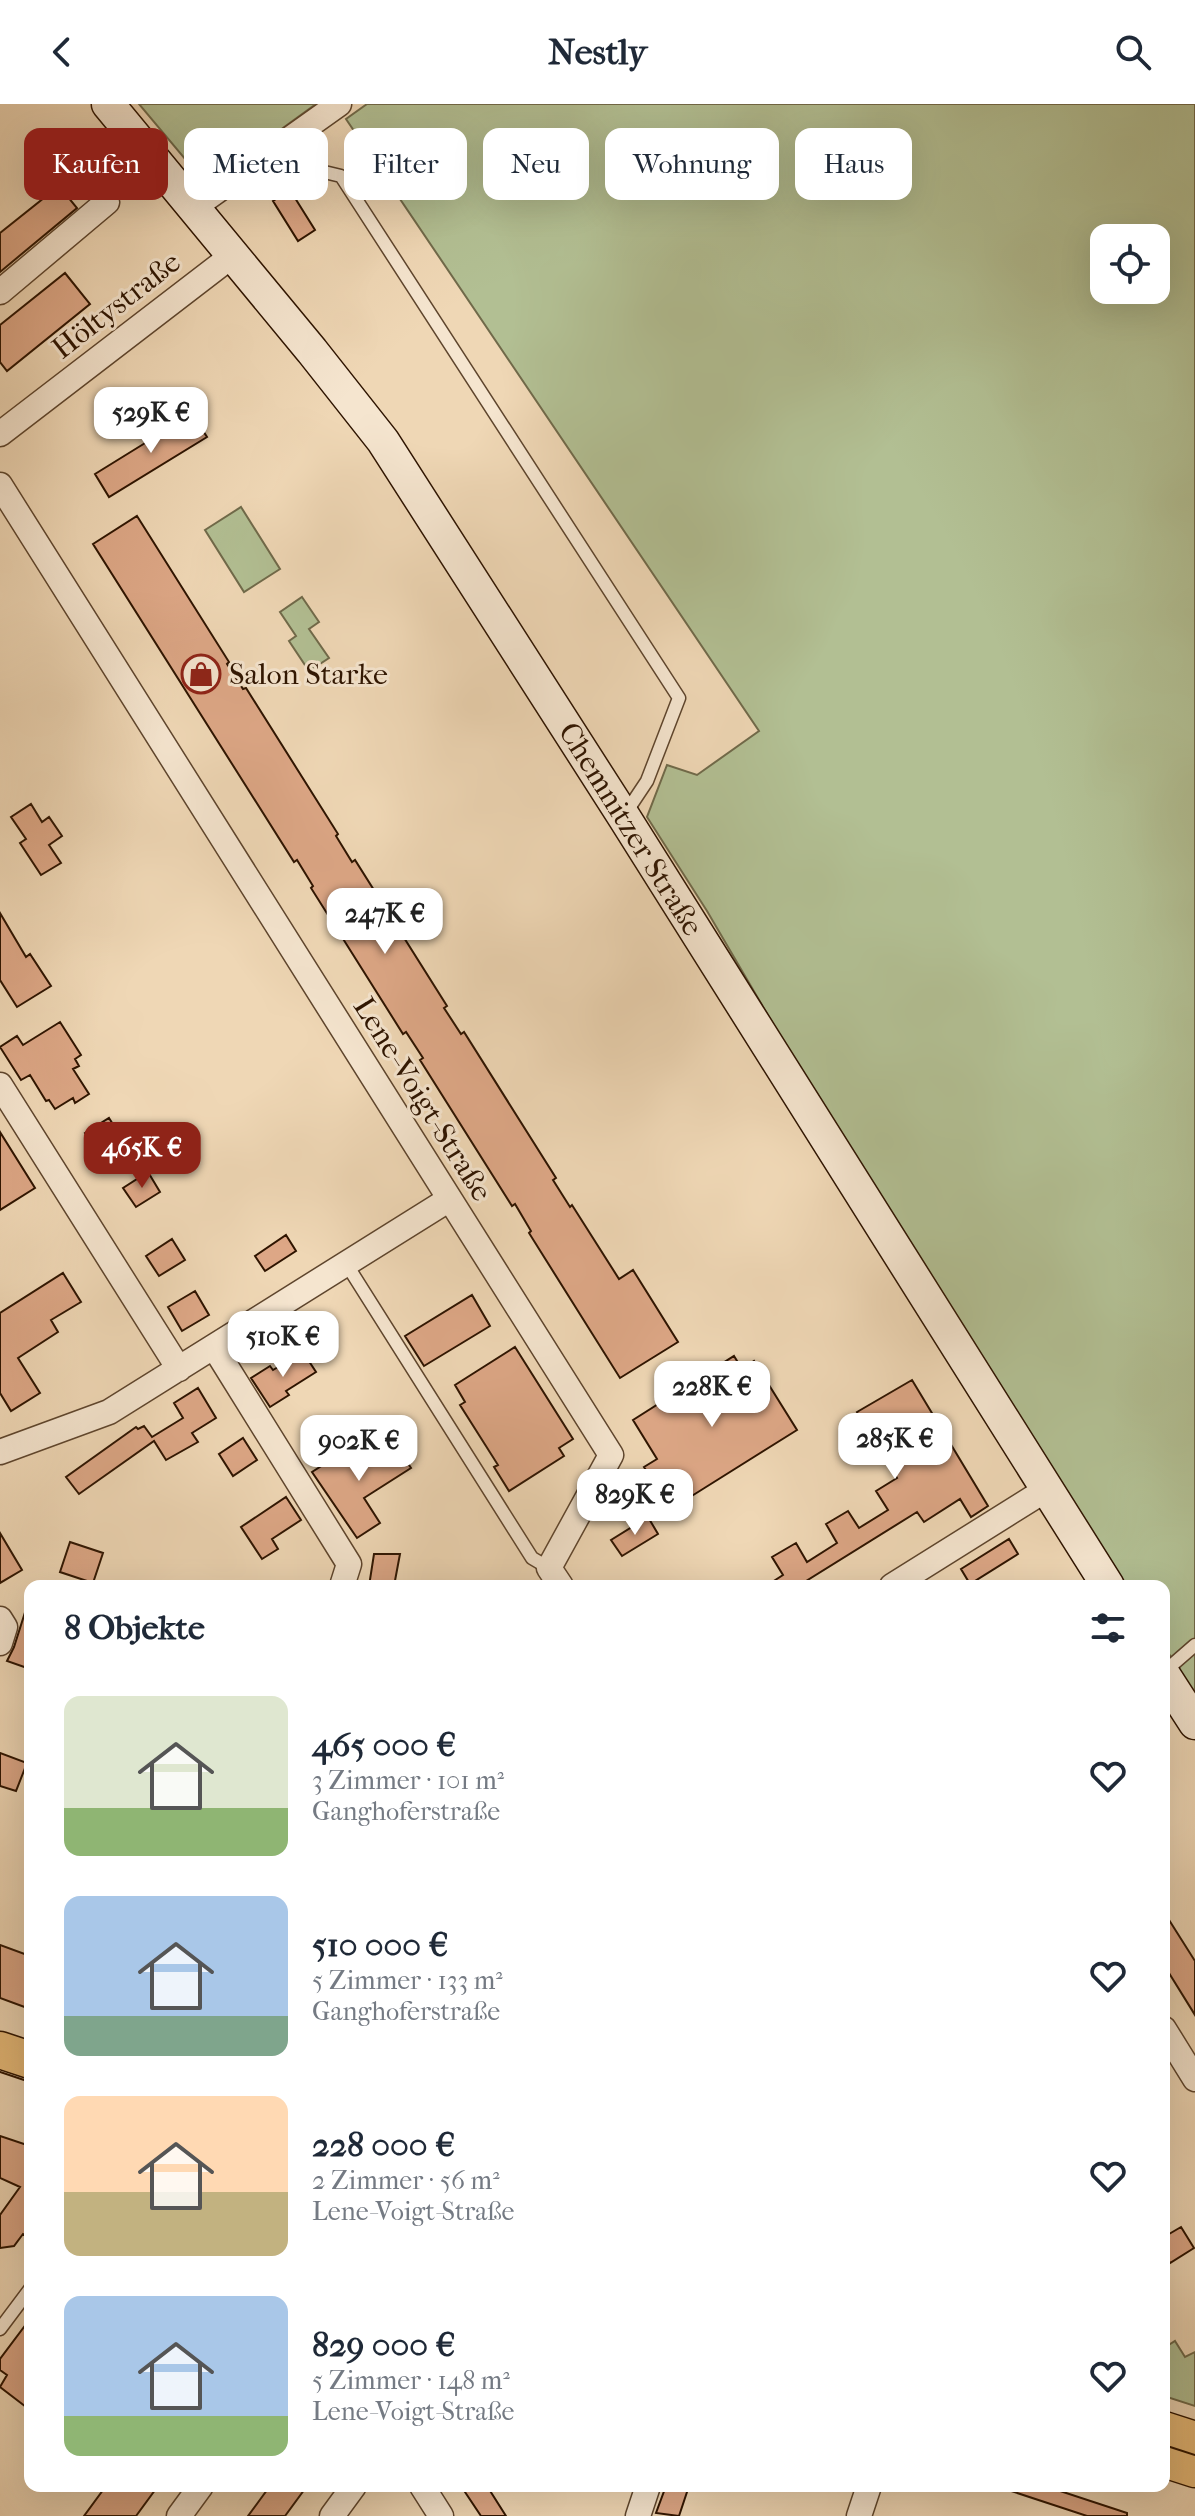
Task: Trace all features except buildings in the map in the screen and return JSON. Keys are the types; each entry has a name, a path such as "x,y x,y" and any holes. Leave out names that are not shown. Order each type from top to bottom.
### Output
{"main road":[{"name":"Chemnitzer Straße","path":"108,104 383,441 624,817 1104,1580"},
{"path":"1170,1683 1195,1723"},
{"path":"0,2050 24,2058"},
{"path":"1170,2432 1195,2440"},
{"path":"1170,2461 1195,2469"}],"street":[{"path":"305,128 339,104"},
{"path":"193,208 204,200"},
{"path":"0,292 107,202"},
{"name":"Höltystraße","path":"0,434 233,255"},
{"name":"Lene-Voigt-Straße","path":"0,485 611,1455 555,1577"},
{"path":"0,1085 179,1369"},
{"path":"0,1452 109,1412 448,1200"},
{"path":"214,1347 349,1564 344,1580"},
{"path":"902,1580 1047,1489"},
{"path":"0,1619 5,1627 0,1643"},
{"path":"1170,2039 1195,2079"},
{"path":"179,2516 197,2492"},
{"path":"332,2516 350,2492"},
{"path":"426,2492 441,2516"},
{"path":"638,2516 646,2492"},
{"path":"859,2516 867,2492"}],"lane":[{"path":"328,173 341,176 679,698 647,781 624,817"},
{"path":"347,1265 532,1558 555,1577"},
{"path":"1170,1668 1195,1645"},
{"path":"0,2329 24,2297"}],"green space":[{"path":"139,104 316,104 283,128 184,128 184,158 168,139 168,128 159,128"},
{"path":"367,104 1195,104 1195,1695 1170,1655 1170,1580 1122,1580 776,1029 647,817 667,765 697,775 759,731 401,200 467,200 467,128 352,128 346,119"},
{"path":"241,507 280,569 244,592 205,530"},
{"path":"302,597 319,622 309,629 329,658 309,671 289,641 296,636 280,612"},
{"path":"1175,2341 1185,2357 1195,2352 1195,2406 1170,2398 1170,2344"}],"tram line":[{"path":"0,2072 24,2080"},
{"path":"1170,2447 1195,2455"}],"place":[{"name":"Salon Starke","path":"201,674"}]}
